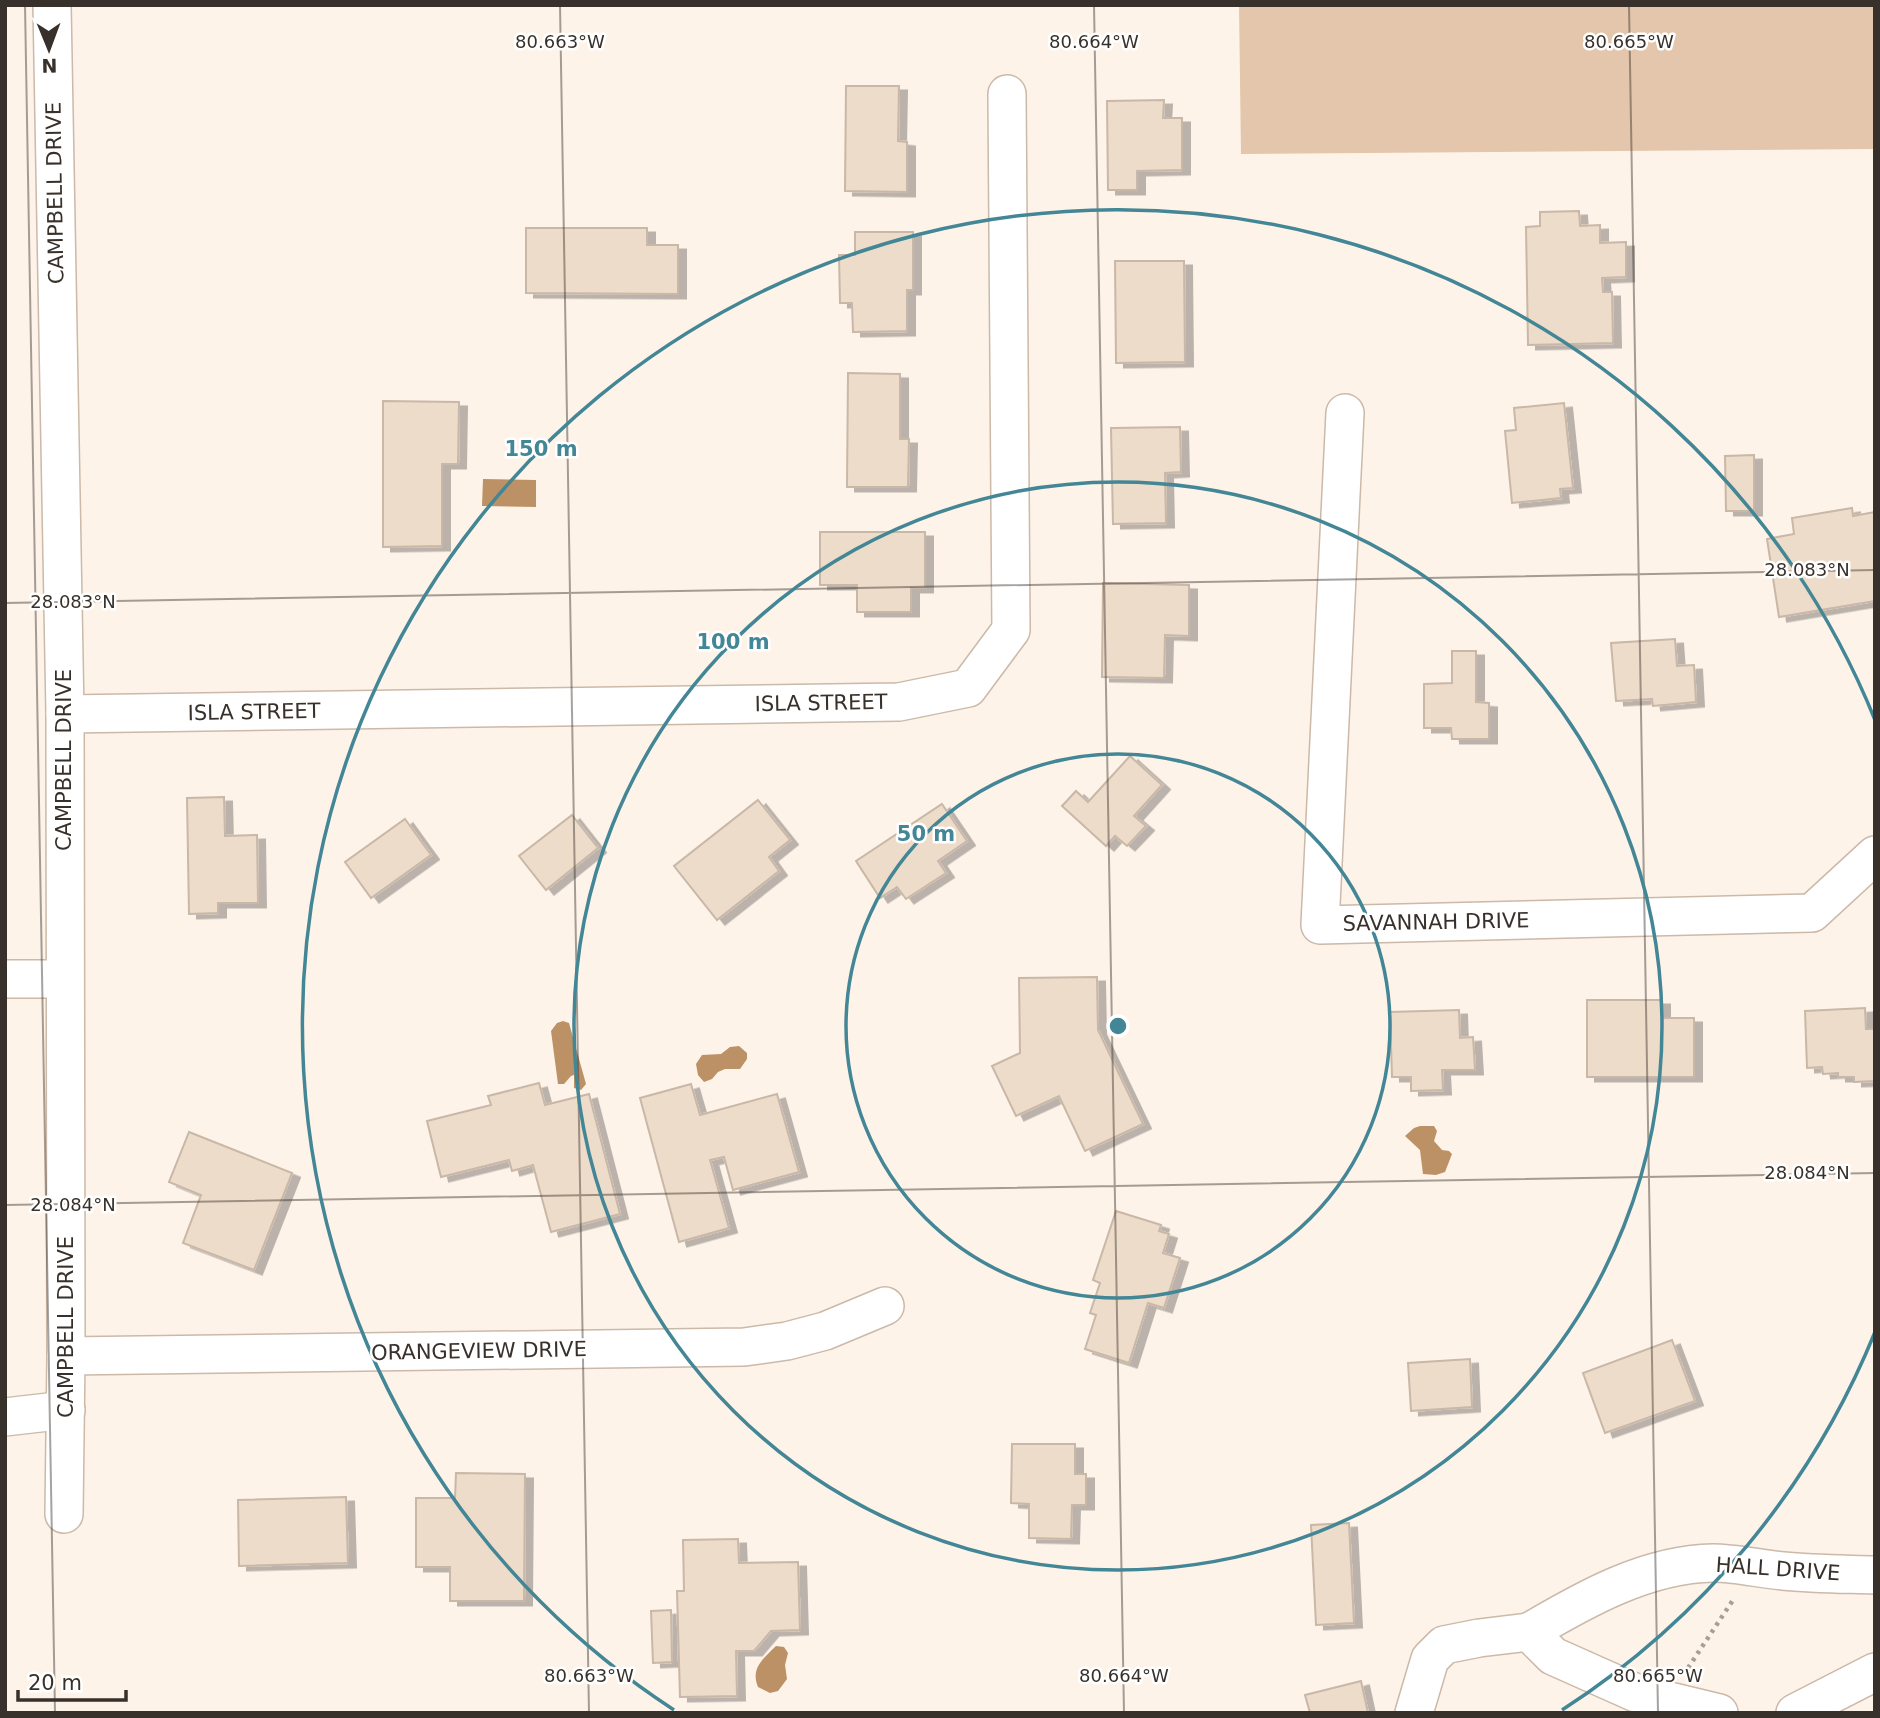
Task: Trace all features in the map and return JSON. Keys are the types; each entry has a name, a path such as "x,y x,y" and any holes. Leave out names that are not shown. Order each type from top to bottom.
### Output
{"street":[{"name":"CAMPBELL DRIVE","path":"52,5 65,714 64,1514"},
{"name":"ISLA STREET","path":"65,714 899,702 968,688 1011,630 1007,94"},
{"name":"SAVANNAH DRIVE","path":"1345,414 1320,925 1812,913 1875,855"},
{"path":"5,979 65,979"},
{"name":"ORANGEVIEW DRIVE","path":"66,1356 744,1347 787,1341 825,1331 885,1306"},
{"path":"5,1417 66,1410"},
{"name":"HALL DRIVE","path":"1414,1713 1430,1659 1444,1645 1479,1637 1529,1632 1573,1606 1628,1581 1665,1569 1714,1563 1875,1575"},
{"path":"1529,1632 1553,1656 1636,1693 1719,1713"},
{"path":"1795,1713 1875,1672"}],"path":[{"path":"1666,1700 1734,1598 1768,1569"}],"shaded area":[{"path":"1239,5 1875,5 1875,149 1241,154"},
{"path":"483,479 536,480 536,507 482,506"},
{"path":"557,1023 569,1023 586,1084 581,1090 574,1088 574,1075 564,1084 558,1084 551,1031"},
{"path":"739,1046 747,1053 747,1059 740,1069 725,1069 704,1082 698,1075 696,1064 702,1055 721,1054 730,1047"},
{"path":"1420,1126 1434,1126 1437,1131 1434,1141 1442,1150 1452,1154 1445,1172 1436,1175 1423,1174 1420,1150 1405,1136"},
{"path":"776,1646 784,1647 788,1653 785,1665 787,1679 778,1691 770,1693 758,1687 756,1674 760,1664"}],"building":[{"path":"846,86 899,86 898,141 907,142 907,192 845,191"},
{"path":"1164,100 1163,118 1182,118 1182,170 1137,171 1137,190 1108,190 1107,101"},
{"path":"1579,211 1580,226 1600,225 1600,243 1626,242 1626,277 1602,278 1603,292 1612,292 1613,343 1528,345 1526,227 1540,226 1540,212"},
{"path":"526,228 647,228 647,245 678,245 678,294 526,293"},
{"path":"855,232 913,232 913,290 907,290 907,331 853,332 852,303 840,303 839,255 855,255"},
{"path":"1115,261 1184,261 1185,362 1116,363"},
{"path":"848,373 900,374 900,439 909,439 908,487 847,487"},
{"path":"383,401 459,402 458,464 442,464 442,546 383,547"},
{"path":"1564,403 1573,488 1560,489 1561,498 1512,503 1505,431 1516,430 1514,408"},
{"path":"1180,427 1181,472 1165,473 1166,523 1113,524 1111,428"},
{"path":"1754,455 1754,511 1726,511 1725,456"},
{"path":"1852,508 1853,516 1875,512 1875,601 1779,617 1767,539 1794,534 1792,518"},
{"path":"820,532 925,532 925,588 911,588 911,612 857,612 857,585 820,585"},
{"path":"1103,583 1189,585 1189,636 1165,635 1164,678 1102,677"},
{"path":"1675,639 1677,666 1694,665 1696,702 1653,706 1652,699 1616,701 1611,643"},
{"path":"1452,651 1476,651 1476,702 1489,703 1489,739 1452,739 1451,728 1424,728 1424,684 1452,683"},
{"path":"1130,756 1162,785 1134,816 1146,826 1127,846 1115,836 1106,846 1062,806 1076,791 1088,802"},
{"path":"224,797 225,836 257,835 258,903 218,903 218,913 189,914 187,798"},
{"path":"758,800 790,840 769,857 779,871 717,920 674,866"},
{"path":"942,804 967,841 938,861 946,873 906,899 897,887 880,898 856,861"},
{"path":"572,815 598,848 546,890 519,856"},
{"path":"405,819 431,855 371,898 345,862"},
{"path":"1097,977 1098,1030 1143,1124 1085,1151 1059,1096 1016,1116 992,1066 1020,1053 1019,978"},
{"path":"1587,1000 1662,1000 1662,1018 1694,1018 1694,1077 1587,1077"},
{"path":"1865,1008 1866,1029 1875,1029 1875,1081 1854,1082 1854,1077 1838,1077 1838,1073 1823,1074 1822,1067 1807,1068 1805,1011"},
{"path":"1459,1010 1460,1038 1473,1037 1475,1070 1442,1070 1443,1090 1411,1091 1411,1077 1392,1077 1390,1012"},
{"path":"539,1083 545,1105 589,1094 620,1214 551,1232 533,1165 512,1171 509,1160 441,1177 427,1121 491,1105 488,1096"},
{"path":"691,1084 700,1115 777,1094 799,1172 733,1190 724,1157 710,1160 729,1228 679,1242 640,1098"},
{"path":"189,1132 292,1173 254,1270 183,1243 201,1195 169,1182"},
{"path":"1116,1211 1161,1225 1159,1231 1169,1234 1163,1253 1180,1258 1164,1308 1148,1303 1129,1363 1085,1349 1096,1315 1090,1313 1100,1283 1093,1280"},
{"path":"1672,1340 1695,1401 1605,1433 1583,1373"},
{"path":"1470,1359 1472,1407 1411,1411 1408,1363"},
{"path":"1012,1444 1075,1444 1075,1474 1086,1474 1086,1505 1072,1505 1071,1539 1029,1538 1029,1504 1011,1503"},
{"path":"456,1473 525,1474 524,1601 450,1601 450,1567 416,1567 416,1498 455,1498"},
{"path":"346,1497 348,1563 239,1566 238,1500"},
{"path":"1349,1523 1354,1623 1316,1625 1311,1525"},
{"path":"738,1539 739,1563 798,1562 800,1630 771,1631 754,1651 736,1651 737,1696 680,1697 677,1591 684,1591 683,1540"},
{"path":"671,1610 672,1662 653,1663 651,1611"},
{"path":"1361,1681 1368,1713 1310,1713 1305,1695"}]}
